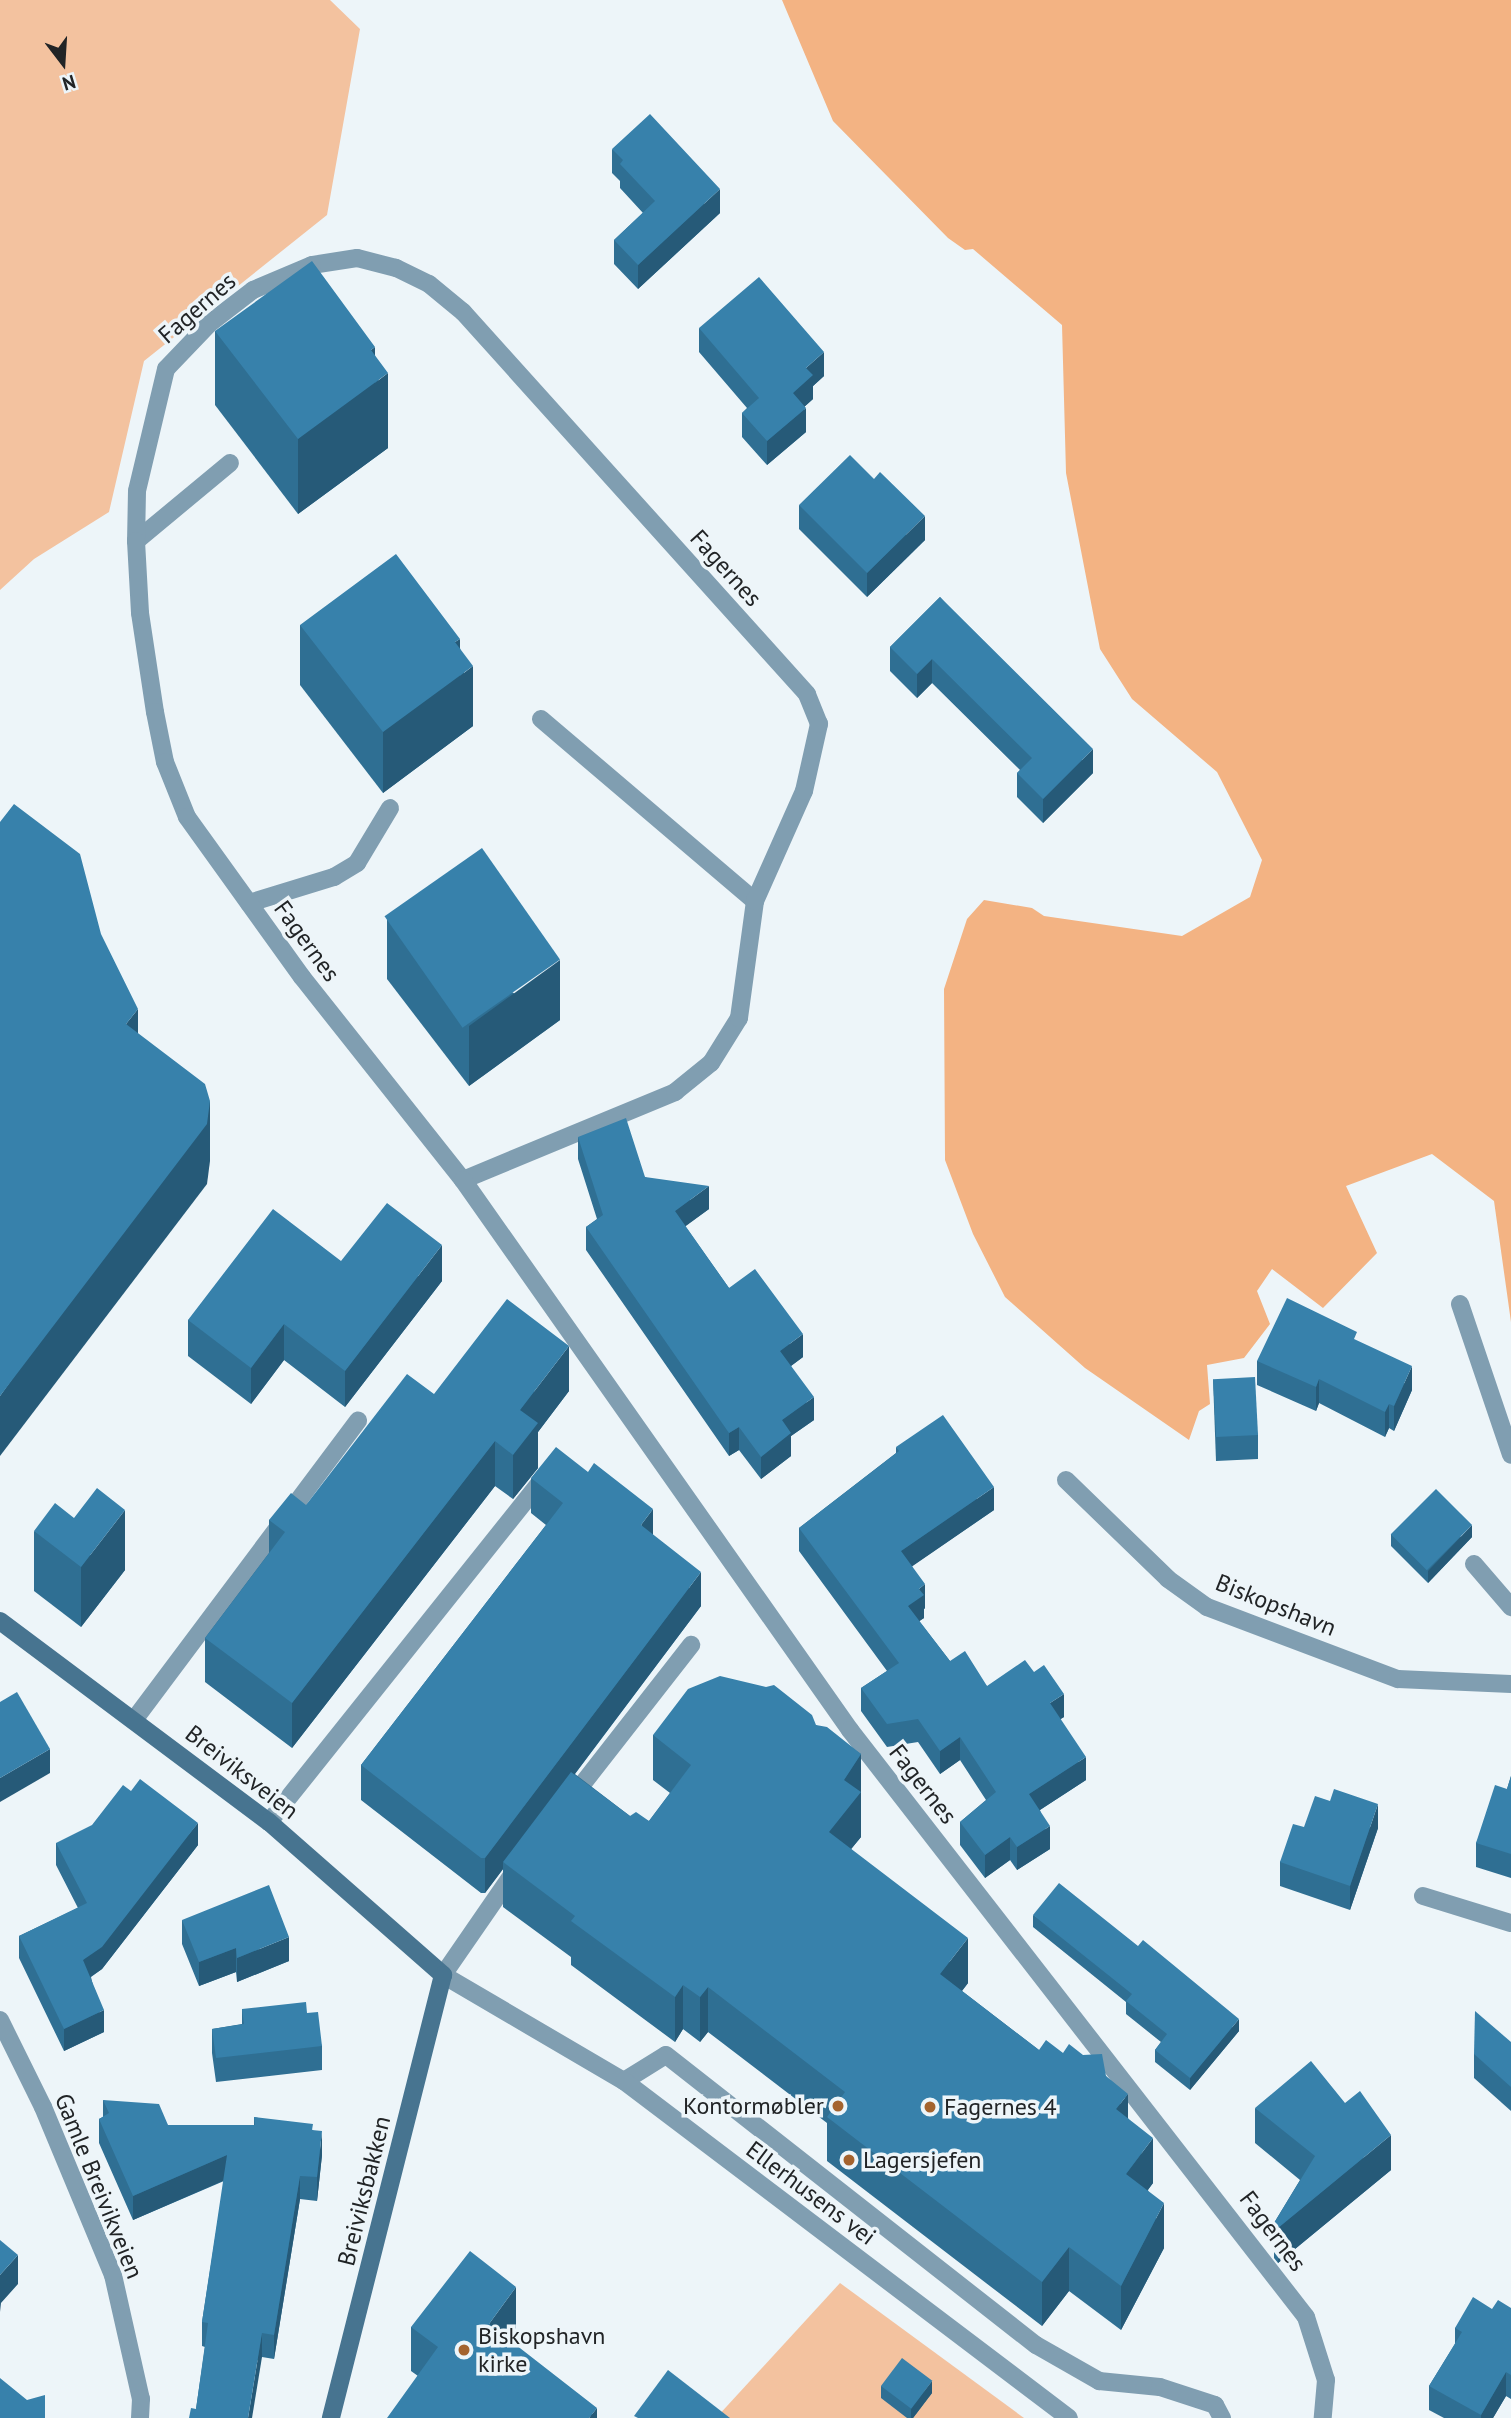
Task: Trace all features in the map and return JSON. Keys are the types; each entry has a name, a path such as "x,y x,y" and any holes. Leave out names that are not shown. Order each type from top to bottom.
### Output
{"street":[{"name":"Fagernes","path":"463,1180 675,1092 711,1063 739,1018 755,901 804,791 816,751 819,724 807,694 463,312 429,284 396,268 357,258 312,265 253,290 209,324 166,369 137,491 136,541 140,613 165,762 187,817 248,903 463,1180 845,1735 1306,2317 1326,2380 1323,2418"},
{"path":"136,541 230,463"},
{"path":"541,719 755,901"},
{"path":"248,903 334,877 357,863 390,808"},
{"path":"1460,1304 1511,1455"},
{"path":"134,1720 358,1421"},
{"path":"268,1822 553,1467"},
{"name":"Biskopshavn","path":"1066,1480 1168,1579 1208,1607 1398,1679 1511,1684"},
{"path":"1474,1564 1511,1607"},
{"name":"Breiviksveien","path":"0,1620 268,1822 443,1975"},
{"path":"554,1820 691,1645"},
{"path":"443,1975 528,1853"},
{"path":"1423,1896 1511,1923"},
{"name":"Ellerhusens vei","path":"443,1975 624,2081 1069,2418"},
{"name":"Breiviksbakken","path":"331,2418 443,1975"},
{"name":"Gamle Breivikveien","path":"0,2020 43,2107 113,2275 141,2399 140,2418"},
{"path":"624,2081 666,2055 1036,2346 1099,2381 1160,2387 1215,2405 1222,2418"}],"shaded area":[{"path":"0,0 330,0 360,29 327,215 144,361 109,512 34,559 0,590"},
{"path":"782,0 1511,0 1511,1322 1494,1201 1432,1154 1346,1186 1377,1253 1323,1308 1272,1269 1257,1291 1270,1324 1244,1358 1207,1365 1210,1404 1199,1411 1189,1440 1085,1368 1005,1297 973,1234 945,1160 944,989 967,919 984,900 1032,908 1044,916 1182,936 1250,897 1262,860 1217,772 1132,699 1100,649 1066,473 1062,325 973,249 965,250 948,238 833,121"},
{"path":"840,2283 1024,2418 716,2418"}],"building":[{"path":"650,114 720,189 638,265 614,240 655,201 620,164 623,160 612,149"},
{"path":"312,261 375,347 371,350 388,373 298,439 215,331"},
{"path":"759,277 824,352 806,368 813,375 793,393 806,408 767,441 742,413 759,398 699,328"},
{"path":"850,455 874,479 880,472 925,516 867,573 799,505"},
{"path":"396,554 460,639 455,642 473,666 383,732 300,625"},
{"path":"940,597 1093,749 1043,799 1017,773 1032,758 932,659 917,674 890,647"},
{"path":"14,804 80,854 101,934 138,1009 126,1024 205,1084 210,1101 207,1124 0,1396 0,822"},
{"path":"482,848 560,959 463,1028 385,916"},
{"path":"626,1118 645,1177 709,1186 675,1211 729,1288 755,1269 803,1334 780,1351 814,1397 782,1420 791,1433 761,1457 739,1427 729,1433 586,1227 603,1215 578,1137"},
{"path":"387,1203 442,1245 345,1371 284,1324 251,1368 188,1320 273,1209 341,1261"},
{"path":"1287,1298 1357,1332 1354,1339 1412,1366 1394,1406 1389,1404 1385,1412 1319,1379 1316,1387 1257,1361"},
{"path":"507,1299 569,1346 520,1410 538,1423 513,1455 495,1441 292,1703 205,1638 285,1532 269,1520 291,1493 306,1505 407,1374 434,1394"},
{"path":"1255,1377 1258,1435 1216,1437 1213,1379"},
{"path":"943,1415 994,1487 901,1551 925,1584 919,1589 924,1595 908,1606 950,1661 965,1651 987,1686 1025,1660 1034,1672 1044,1665 1064,1694 1050,1703 1086,1757 1029,1794 1050,1826 1017,1847 1010,1837 985,1855 960,1822 996,1792 960,1737 940,1751 918,1719 887,1724 861,1688 899,1663 799,1528 899,1451 896,1447"},
{"path":"556,1447 588,1472 594,1463 653,1509 641,1525 701,1572 485,1858 481,1858 361,1765 563,1503 531,1478"},
{"path":"97,1488 125,1510 81,1567 34,1531 55,1503 74,1518"},
{"path":"1436,1489 1472,1525 1427,1570 1391,1534"},
{"path":"720,1676 766,1687 774,1685 812,1715 816,1725 827,1727 861,1754 844,1780 861,1792 829,1832 968,1938 940,1974 1039,2050 1046,2040 1063,2053 1069,2044 1083,2055 1102,2054 1106,2076 1128,2094 1116,2109 1153,2138 1126,2174 1164,2203 1121,2286 1069,2247 1042,2282 827,2117 845,2092 708,1987 700,1997 683,1985 675,1997 571,1921 575,1916 503,1862 571,1772 630,1816 636,1812 649,1821 691,1765 653,1735 688,1689"},
{"path":"17,1692 50,1749 0,1778 0,1702"},
{"path":"1511,1776 1511,1854 1476,1843 1495,1785 1507,1789"},
{"path":"140,1779 198,1823 102,1947 83,1960 104,2010 64,2029 19,1936 87,1903 56,1843 92,1825 123,1785 131,1791"},
{"path":"1334,1789 1378,1804 1350,1886 1280,1862 1293,1824 1304,1827 1315,1796 1330,1801"},
{"path":"1059,1883 1138,1946 1143,1940 1239,2019 1190,2078 1155,2050 1167,2034 1126,2001 1132,1994 1033,1915"},
{"path":"269,1885 289,1937 237,1958 236,1948 199,1962 182,1920"},
{"path":"306,2002 307,2013 318,2012 322,2046 216,2058 212,2029 244,2024 242,2009"},
{"path":"1475,2011 1511,2042 1511,2087 1474,2054"},
{"path":"1311,2061 1345,2103 1360,2091 1391,2135 1278,2228 1274,2223 1315,2156 1255,2108"},
{"path":"103,2100 159,2104 168,2125 255,2125 254,2117 313,2124 312,2130 322,2131 317,2177 300,2176 274,2335 262,2333 248,2418 189,2418 191,2408 196,2409 208,2323 202,2322 227,2155 133,2196 99,2119 109,2113"},
{"path":"0,2240 18,2255 0,2275"},
{"path":"470,2251 516,2287 489,2324 597,2408 589,2418 387,2418 438,2347 411,2327"},
{"path":"1473,2297 1492,2309 1498,2300 1511,2308 1511,2375 1506,2372 1481,2415 1429,2386 1462,2332 1455,2328"},
{"path":"902,2358 932,2381 911,2409 881,2386"},
{"path":"668,2370 730,2418 634,2416"},
{"path":"0,2378 27,2400 45,2395 45,2418 0,2418"}],"place":[{"name":"Kontormøbler","path":"838,2106"},
{"name":"Fagernes 4","path":"930,2107"},
{"name":"Lagersjefen","path":"849,2160"},
{"name":"Biskopshavn kirke","path":"464,2350"}]}
